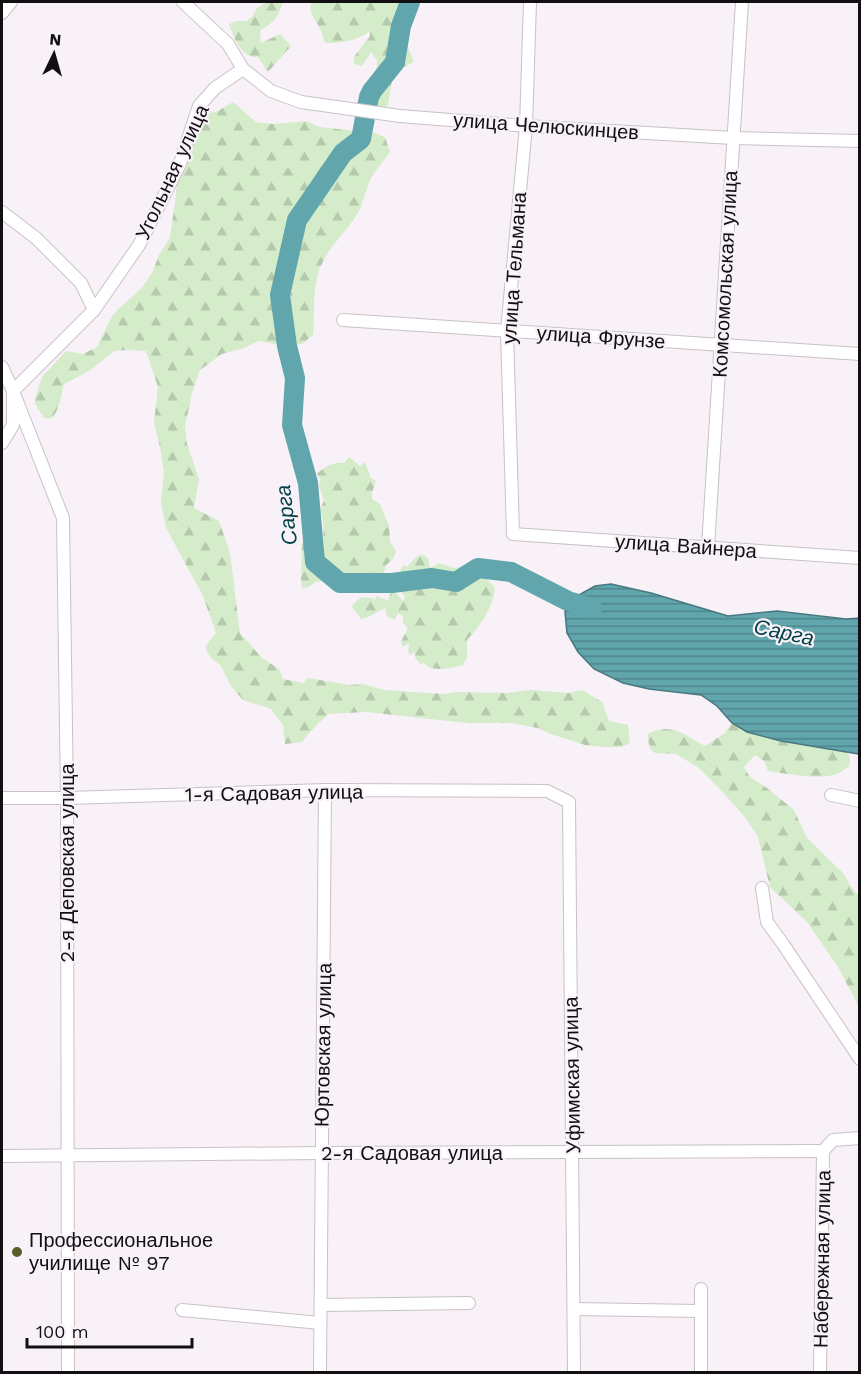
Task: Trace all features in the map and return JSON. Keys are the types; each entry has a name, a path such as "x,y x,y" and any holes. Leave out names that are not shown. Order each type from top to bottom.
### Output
{"street":[{"path":"2,13 11,2"},
{"path":"183,2 228,44 243,69"},
{"name":"улица Тельмана","path":"513,534 507,331 526,126 530,2"},
{"name":"Комсомольская улица","path":"708,547 742,2"},
{"name":"улица Челюскинцев","path":"243,69 272,91 301,102 385,115 733,138 860,141"},
{"name":"Угольная улица","path":"13,392 94,310 139,245 179,166 199,106 215,88 243,69"},
{"path":"2,212 36,238 81,283 94,310"},
{"name":"улица Фрунзе","path":"343,320 860,354"},
{"name":"2-я Деповская улица","path":"2,367 63,518 67,798 69,1372"},
{"path":"2,443 13,425 13,392"},
{"name":"улица Вайнера","path":"513,534 860,558"},
{"name":"1-я Садовая улица","path":"2,798 325,790 547,791"},
{"name":"Юртовская улица","path":"320,1372 325,790"},
{"name":"Уфимская улица","path":"547,791 569,802 574,1372"},
{"path":"831,795 860,801"},
{"path":"762,888 767,922 860,1059"},
{"name":"Набережная улица","path":"820,1372 823,1151 833,1140 860,1138"},
{"name":"2-я Садовая улица","path":"2,1156 823,1151"},
{"path":"700,1289 701,1372"},
{"path":"321,1305 469,1303"},
{"path":"182,1310 320,1323"},
{"path":"574,1310 700,1311"}],"green space":[{"path":"267,2 283,2 275,19 260,31 261,43 280,34 291,46 268,72 258,57 243,51 229,24 246,21 252,17 257,8"},
{"path":"311,2 413,2 413,10 409,18 399,20 397,31 407,45 414,62 398,70 392,81 388,105 384,108 373,104 369,97 375,87 377,60 371,52 362,66 354,64 354,57 370,36 370,31 349,41 325,43 311,13"},
{"path":"233,102 256,122 273,124 307,121 319,127 375,133 385,137 390,152 371,178 360,209 327,254 319,271 315,287 313,335 302,344 281,345 259,341 222,354 200,370 192,393 185,426 187,444 199,479 194,508 219,521 230,553 240,633 261,657 279,669 283,679 303,683 308,678 349,685 363,684 384,690 445,694 456,692 506,693 530,690 568,693 582,690 602,702 609,721 628,725 630,743 621,747 585,745 538,728 510,723 466,723 367,712 328,714 302,742 285,744 283,725 271,709 243,700 231,686 221,666 210,657 205,647 216,633 203,596 166,528 161,502 164,474 154,423 158,387 146,351 114,351 89,371 64,384 59,406 52,418 44,418 35,404 42,377 66,351 83,354 97,347 111,318 141,289 152,273 159,255 170,238 178,179 197,130 208,113 216,112"},
{"path":"349,457 360,466 365,462 371,478 376,481 372,499 380,504 389,526 390,542 396,551 386,565 382,576 372,580 371,590 355,588 355,577 338,574 302,588 302,543 315,536 319,551 324,554 323,520 320,510 324,500 317,474 329,466 344,463"},
{"path":"421,554 428,558 430,568 439,563 454,568 465,566 478,568 495,588 492,603 485,616 467,640 467,658 463,665 437,669 424,663 420,664 415,657 415,652 410,655 408,652 409,643 403,647 402,645 402,639 407,631 403,623 403,616 398,613 395,620 387,616 385,608 361,619 352,607 362,598 375,600 377,596 388,601 390,594 394,591 403,601 405,597 400,591 402,577 400,571 403,565 407,567"},
{"path":"732,723 773,739 847,752 850,758 849,766 829,776 803,776 768,771 764,761 755,755 744,767 750,777 794,810 807,838 843,873 859,896 859,1007 838,967 807,922 770,887 758,837 745,817 699,768 676,754 655,753 650,748 647,735 655,731 670,729 705,746 725,733"}],"water":[{"path":"611,584 651,593 728,616 777,611 846,619 859,618 859,754 781,741 747,732 732,723 717,706 701,695 649,689 623,683 594,669 578,652 567,633 565,612 568,601 595,586"}],"waterway":[{"name":"Сарга","path":"410,2 401,26 395,62 369,97 361,139 343,153 297,220 280,295 287,346 295,378 292,425 308,483 315,562 340,583 392,583 432,578 456,582 478,568 511,572 568,601 592,608"}],"place":[{"name":"Профессиональное училище № 97","path":"17,1252"}]}
